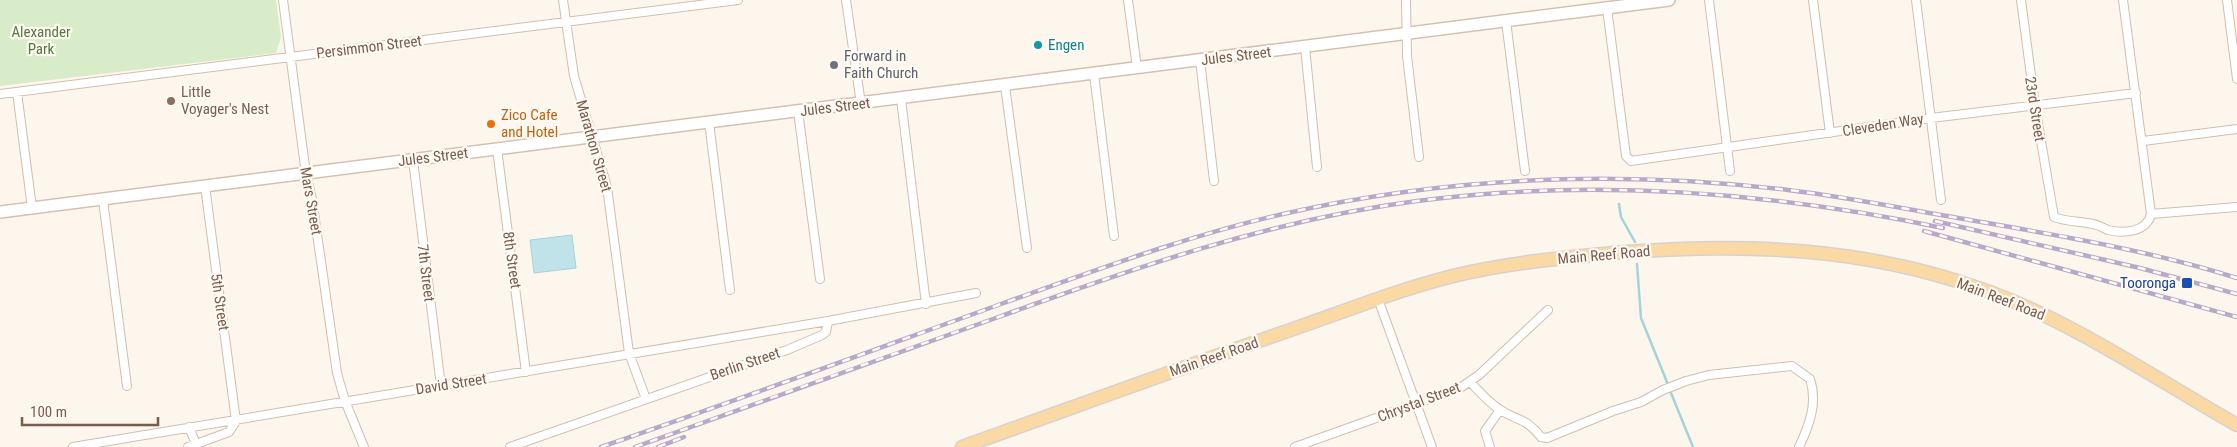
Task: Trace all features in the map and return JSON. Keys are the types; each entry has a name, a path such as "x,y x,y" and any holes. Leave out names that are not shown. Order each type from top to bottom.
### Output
{"main road":[{"name":"Jules Street","path":"0,212 1005,86 1669,0"},
{"name":"Main Reef Road","path":"962,447 1418,286 1485,269 1584,256 1659,250 1734,248 1797,250 1839,254 1929,273 1981,289 2031,309 2104,346 2237,425"}],"street":[{"name":"Mars Street","path":"283,0 306,174 312,199 337,373 364,447"},
{"name":"Marathon Street","path":"563,0 574,76 590,137 600,160 607,187 629,353 646,399"},
{"name":"Persimmon Street","path":"0,94 738,0"},
{"path":"846,0 861,104"},
{"path":"1128,0 1137,68"},
{"path":"1406,0 1407,56 1419,157"},
{"path":"1710,0 1730,171"},
{"path":"1813,0 1830,133"},
{"path":"1916,0 1942,200"},
{"name":"23rd Street","path":"2021,0 2034,106 2054,217 2120,231 2142,228 2149,221 2151,214"},
{"path":"2123,0 2151,214 2237,207"},
{"path":"2227,0 2237,79"},
{"name":"Cleveden Way","path":"1608,8 1626,156 1631,161 1931,118 2136,93"},
{"path":"1506,21 1525,171"},
{"path":"1305,47 1317,167"},
{"path":"1200,60 1214,182"},
{"path":"1094,74 1114,236"},
{"path":"1005,86 1027,248"},
{"path":"17,92 32,208"},
{"path":"901,99 926,304"},
{"path":"798,111 820,279"},
{"path":"709,122 730,290"},
{"path":"2143,142 2237,129"},
{"name":"8th Street","path":"497,149 526,372"},
{"name":"7th Street","path":"412,160 441,386"},
{"name":"5th Street","path":"205,186 236,418"},
{"path":"103,200 127,386"},
{"path":"828,321 926,304 976,293"},
{"path":"1378,299 1432,447"},
{"name":"Chrystal Street","path":"1295,447 1417,405 1470,382 1548,310"},
{"name":"David Street","path":"73,447 236,418 441,386 828,321"},
{"name":"Berlin Street","path":"510,447 787,350 822,335 826,332 828,321"},
{"path":"1470,382 1500,410 1524,420 1535,428 1541,437 1547,438 1613,411 1641,402 1663,390 1686,381 1709,375 1792,366 1810,379 1813,393 1809,427 1799,447"},
{"path":"1490,447 1485,431 1500,410"},
{"path":"189,427 192,446 229,432 235,425 236,418"}],"green space":[{"name":"Alexander Park","path":"0,0 276,0 281,37 276,53 0,86"}],"water":[{"path":"572,235 576,268 534,273 530,240"}],"waterway":[{"path":"1619,204 1621,217 1635,242"},
{"path":"1637,264 1641,318 1669,387"},
{"path":"1671,393 1693,447"}],"railway":[{"path":"601,447 1176,243 1283,214 1346,201 1408,191 1471,184 1534,180 1661,180 1788,190 1876,203 2102,244 2170,259 2237,278"},
{"path":"635,447 1097,282 1202,248 1308,220 1362,209 1483,194 1549,190 1681,192 1813,205 1943,228"},
{"path":"1935,221 2140,268 2237,294"},
{"path":"1924,231 2237,317"},
{"path":"658,447 684,437"}],"place":[{"name":"Engen","path":"1038,45"},
{"name":"Forward in Faith Church","path":"834,65"},
{"name":"Little Voyager's Nest","path":"171,101"},
{"name":"Zico Cafe and Hotel","path":"491,124"},
{"name":"Tooronga","path":"2187,283"}]}
